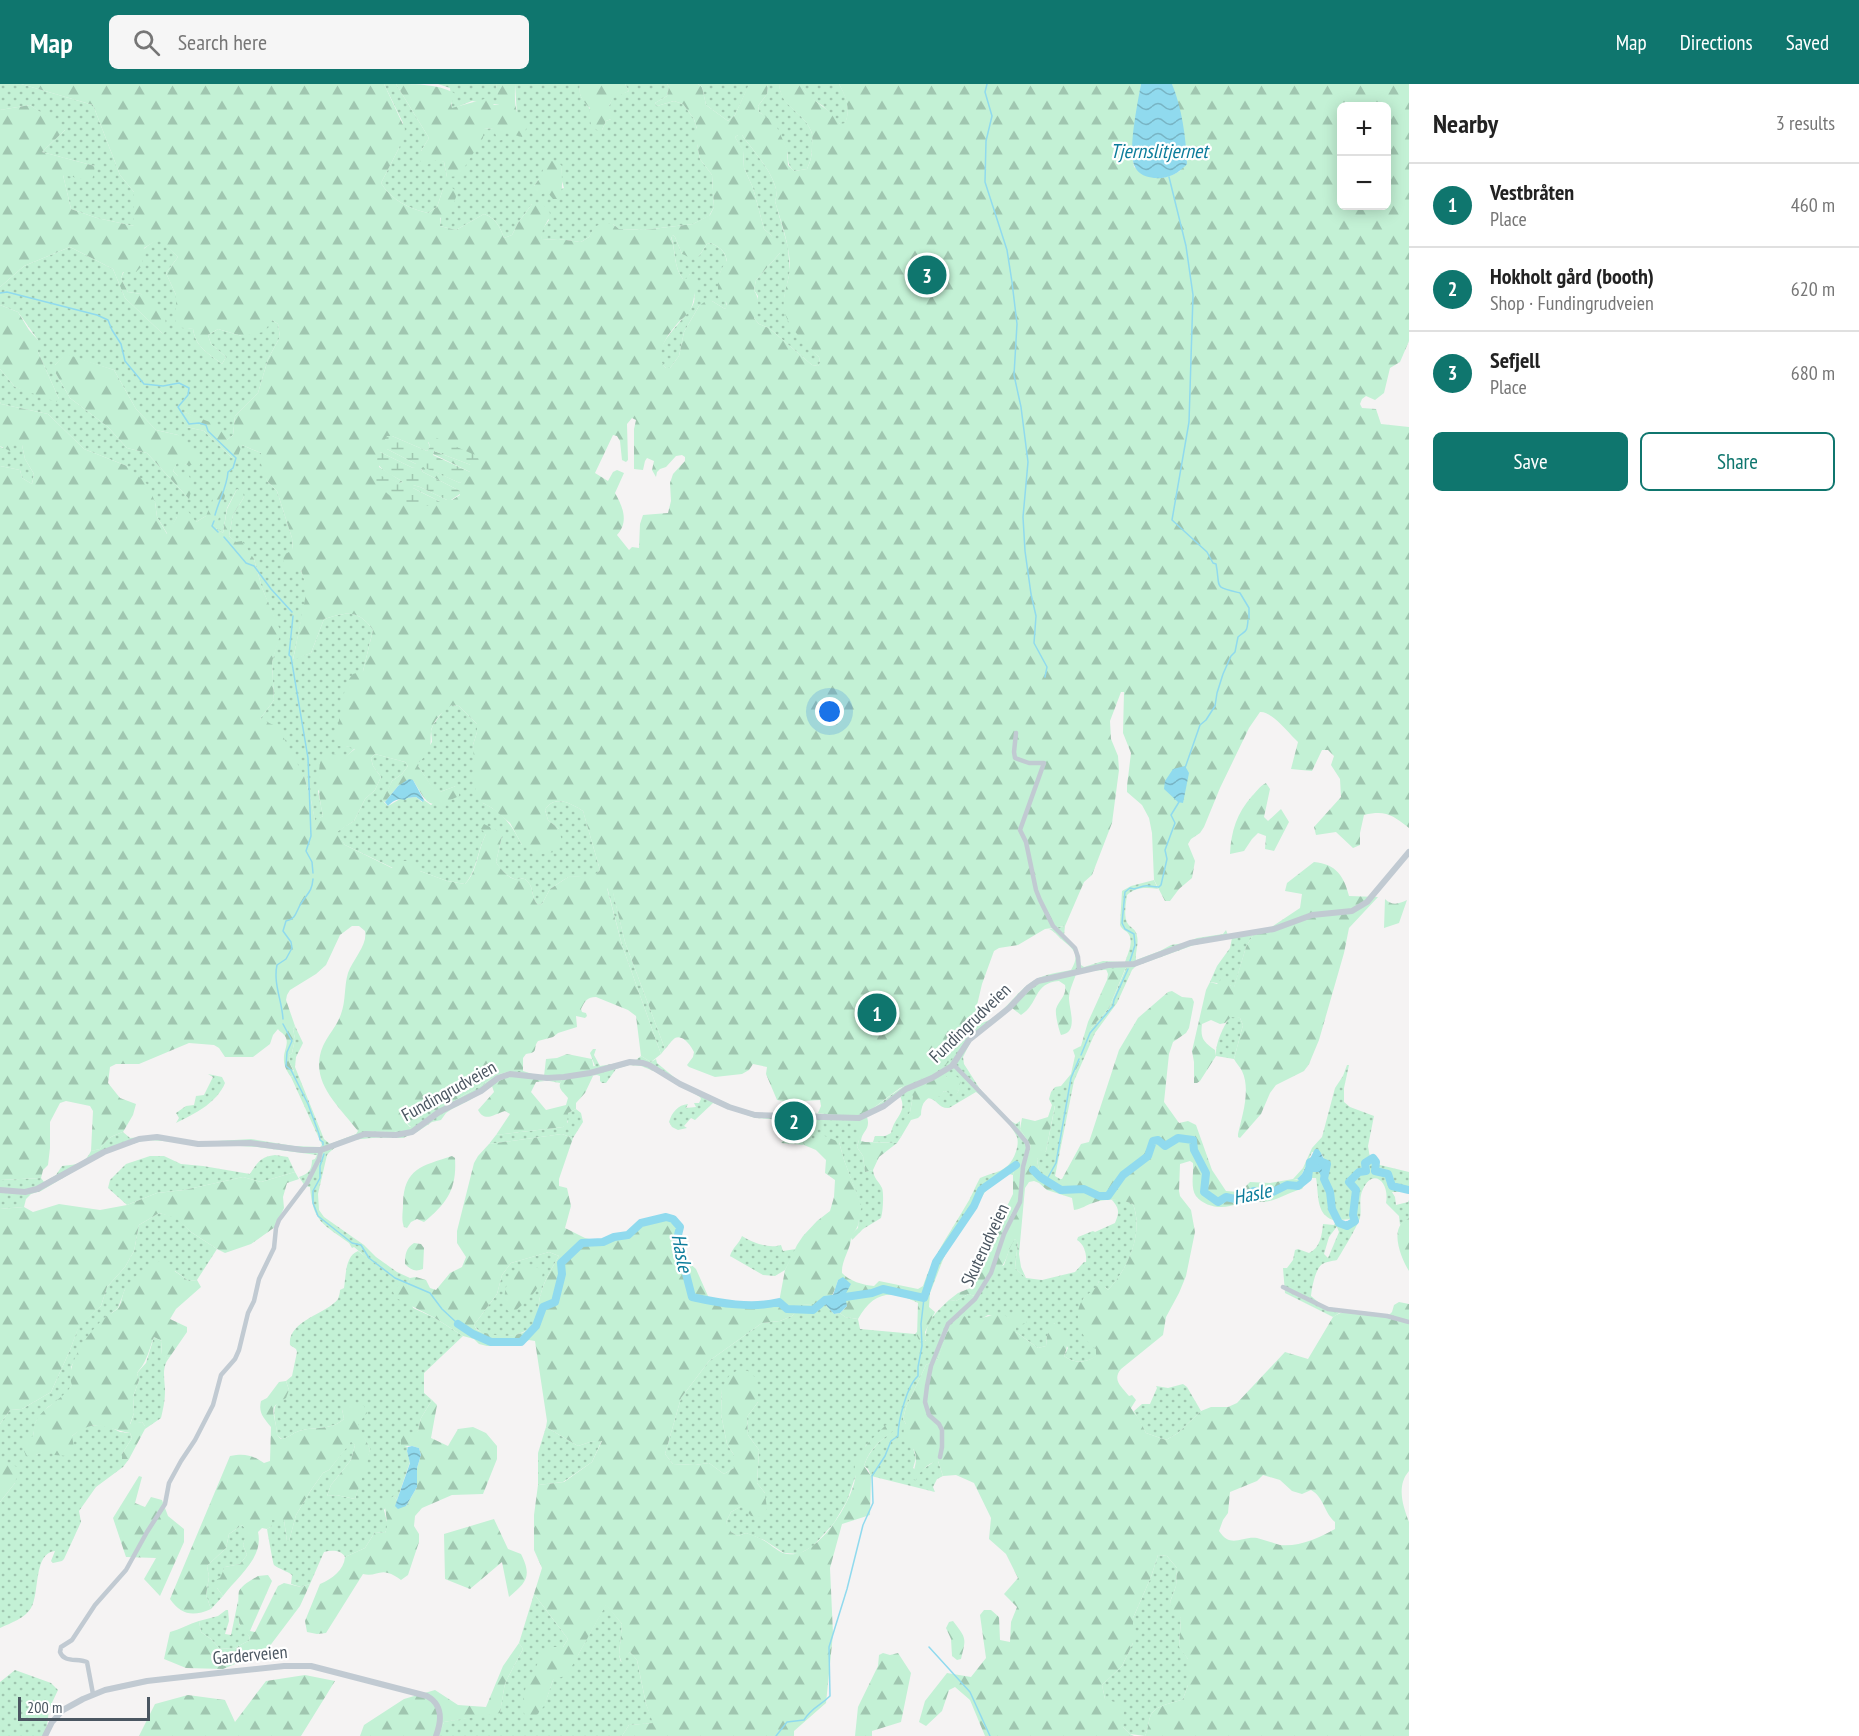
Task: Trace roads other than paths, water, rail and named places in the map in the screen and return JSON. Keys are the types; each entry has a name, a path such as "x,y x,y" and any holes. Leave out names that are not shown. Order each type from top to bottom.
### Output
{"street":[{"path":"1016,733 1014,752 1016,758 1029,763 1044,763 1020,830 1026,842 1036,890 1053,926 1075,948 1079,970"},
{"name":"Fundingrudveien","path":"0,1190 25,1192 37,1189 110,1149 146,1138 157,1137 198,1144 250,1143 321,1150 365,1134 396,1135 412,1132 439,1112 481,1091 498,1078 510,1074 555,1078 590,1073 621,1063 638,1062 680,1084 746,1113 764,1117 859,1118 875,1112 906,1089 932,1078 953,1064 969,1040 1009,1008 1032,984 1079,970 1108,965 1134,964 1190,943 1274,928 1312,915 1352,911 1367,902 1409,852"},
{"name":"Skuterudveien","path":"940,1457 942,1430 929,1415 925,1402 931,1366 948,1324 975,1299 991,1273 1004,1234 1020,1202 1023,1166 1028,1150 1027,1143 953,1064"},
{"path":"93,1694 87,1662 64,1658 60,1652 62,1647 72,1640 95,1605 126,1570 165,1504 170,1483 213,1405 221,1375 235,1359 239,1350 260,1276 274,1248 279,1220 307,1183 321,1150"},
{"path":"1282,1287 1328,1309 1387,1316 1409,1322"},
{"name":"Garderveien","path":"45,1736 52,1722 63,1710 93,1694 156,1680 284,1666 311,1666 413,1691 430,1698 437,1703 440,1711 436,1736"}],"water":[{"name":"Tjernslitjernet","path":"1141,84 1172,84 1181,113 1187,164 1180,171 1168,177 1154,178 1143,175 1135,167 1132,151"},
{"path":"1185,766 1189,773 1183,803 1178,802 1164,789 1165,781 1173,769"},
{"path":"409,779 413,780 423,802 416,797 407,798 396,800 388,806 385,802 398,786"},
{"path":"1315,1149 1318,1149 1324,1159 1325,1179 1319,1172 1310,1172 1302,1182 1297,1179"},
{"path":"843,1277 851,1284 845,1295 847,1306 840,1313 834,1314 824,1303 832,1298 838,1280"},
{"path":"408,1447 419,1448 421,1455 417,1468 417,1487 406,1506 398,1509 395,1506 410,1463 407,1451"}],"waterway":[{"path":"987,84 985,92 992,116 986,141 985,182 1007,250 1012,282 1017,324 1014,375 1021,407 1028,462 1023,517 1025,551 1036,616 1034,643 1047,667 1045,677"},
{"path":"1169,177 1186,246 1193,295 1189,422 1172,520 1207,552 1216,564 1219,585 1240,593 1249,608 1249,618"},
{"path":"0,293 7,292 97,315 108,320 121,344 125,361 144,384 163,386 179,383 189,388 188,395 178,407 189,424 206,425 208,431 236,458 233,468 228,472 215,515"},
{"path":"214,521 212,526 218,532"},
{"path":"224,537 246,563 254,566 292,612"},
{"path":"293,616 289,655 308,758 311,836 306,851 312,862 313,873"},
{"path":"1185,768 1200,725 1215,706 1223,674 1235,652 1238,637 1247,629 1248,620"},
{"path":"1130,961 1135,945 1134,934 1125,929 1122,923 1125,892 1130,888 1161,885 1167,859 1165,850 1175,823 1171,815 1179,802"},
{"path":"283,1019 276,972 277,965 286,959 292,948 291,942 283,931 286,921 294,916 309,892 313,879"},
{"path":"1081,1055 1090,1033 1113,1006 1128,969"},
{"path":"283,1024 292,1041 287,1052 286,1066 291,1070 308,1104 323,1145"},
{"path":"1046,1181 1056,1163 1071,1078 1079,1059"},
{"name":"Hasle","path":"1033,1170 1061,1190 1084,1189 1099,1196 1108,1196 1123,1175 1148,1156 1153,1141 1158,1140 1165,1146 1178,1138 1193,1140 1194,1150 1206,1173 1204,1192 1218,1202 1226,1197 1235,1199 1254,1191 1269,1194 1287,1185 1298,1186 1308,1178 1310,1162 1317,1160 1327,1164 1324,1179 1330,1192 1332,1209 1339,1223 1347,1226 1355,1221 1353,1215 1356,1190 1349,1182 1359,1172 1366,1171 1365,1163 1373,1158 1376,1162 1375,1171 1388,1174 1392,1186 1409,1190"},
{"path":"324,1154 320,1166 320,1178 313,1191 313,1203 318,1216 352,1243 361,1245 369,1258 395,1278 430,1293 457,1323"},
{"name":"Hasle","path":"458,1324 491,1342 521,1342 536,1326 543,1307 555,1302 562,1274 561,1263 582,1243 603,1242 614,1237 628,1235 641,1223 666,1217 673,1219 680,1227 677,1239 692,1297 747,1305 779,1302 787,1309 813,1310 825,1300 872,1293 883,1289 924,1298 936,1262 974,1206 981,1190 1016,1165"},
{"name":"Hasle","path":"776,1736 787,1722 804,1720 813,1709 830,1696 829,1647 863,1525 873,1503 872,1476 885,1456 891,1441 898,1436 904,1404 910,1387 918,1376 924,1298"},
{"path":"929,1647 970,1692 990,1736"}],"place":[{"name":"Sefjell","path":"927,275"},
{"name":"Vestbråten","path":"877,1013"},
{"name":"Hokholt gård (booth)","path":"794,1121"}]}
